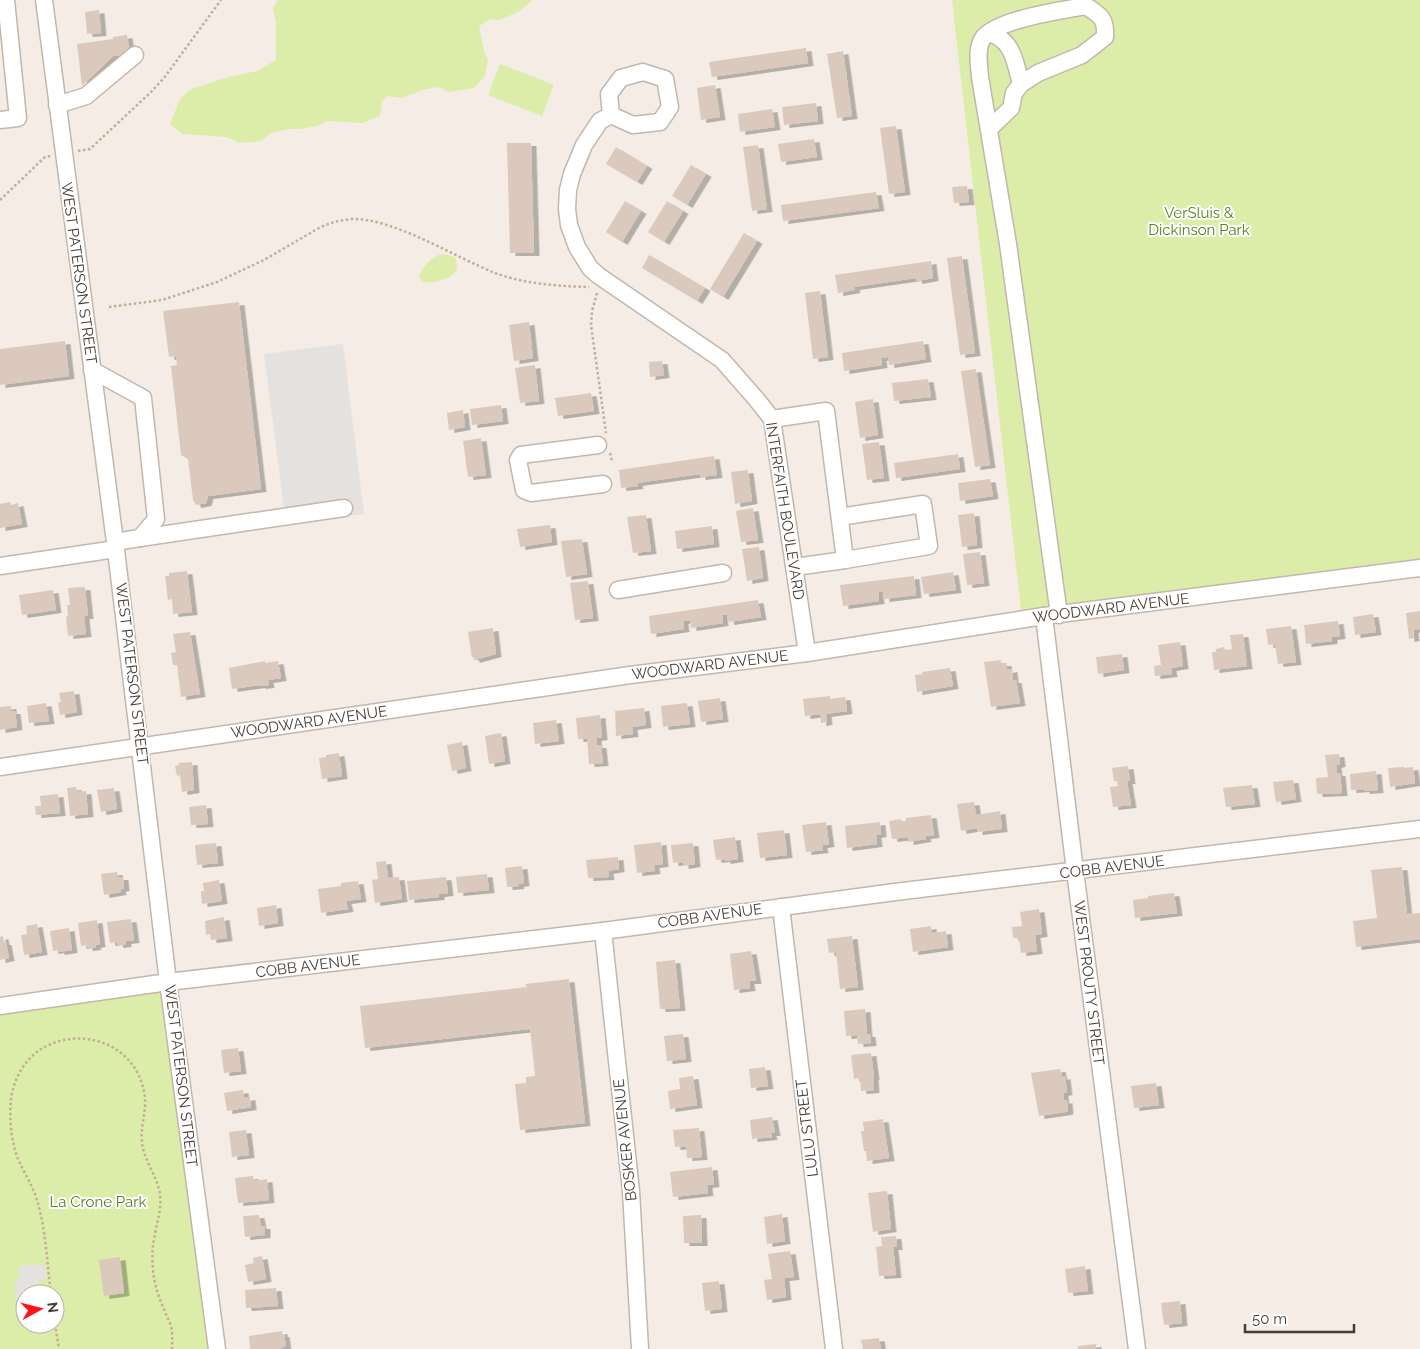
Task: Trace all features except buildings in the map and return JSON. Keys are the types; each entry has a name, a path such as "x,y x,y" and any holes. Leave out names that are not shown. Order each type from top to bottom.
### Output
{"street":[{"name":"WEST PATERSON STREET","path":"44,0 116,546 168,982 216,1349"},
{"path":"0,120 18,118 6,1"},
{"path":"989,129 1011,108 1014,93 1021,84 1038,73 1082,55 1096,46 1105,37 1106,25 1100,15 1086,6 1041,14 998,27 990,33 1002,39 1008,47 1015,61 1021,84"},
{"name":"WEST PROUTY STREET","path":"990,33 983,39 978,54 980,77 1008,244 1052,616 1075,871 1137,1349"},
{"path":"57,106 86,96 135,55"},
{"name":"INTERFAITH BOULEVARD","path":"610,115 600,121 584,145 572,174 568,190 567,209 569,225 577,247 590,268 599,276 722,360 772,420 807,652"},
{"path":"92,370 143,398 156,519 140,538"},
{"path":"772,420 826,411 845,560"},
{"path":"603,484 531,493 524,490 518,460 521,455 605,445"},
{"path":"795,567 929,546 924,504 840,517"},
{"path":"0,566 116,546 140,538 344,508"},
{"path":"156,519 180,533"},
{"name":"WOODWARD AVENUE","path":"0,767 630,675 807,652 1052,616 1420,568"},
{"path":"618,590 723,574"},
{"name":"COBB AVENUE","path":"0,1006 168,982 603,931 781,907 1420,829"},
{"name":"LULU STREET","path":"781,907 834,1349"},
{"name":"BOSKER AVENUE","path":"603,931 631,1191 640,1349"}],"path":[{"path":"0,200 45,157 90,149 164,78 221,0"},
{"path":"109,307 162,300 198,289 241,272 319,228 335,222 352,219 382,224 509,277 539,284 594,287"},
{"path":"598,291 592,311 591,325 605,445 612,460"},
{"path":"50,1284 39,1207 33,1189 18,1159 12,1135 11,1100 17,1077 23,1066 36,1052 45,1046 67,1039 90,1038 108,1044 127,1057 138,1072 144,1091 143,1151 156,1182 160,1201 160,1213 152,1248 153,1271 158,1296 172,1328 172,1349"},
{"path":"57,1334 59,1349"}],"green space":[{"path":"278,0 532,0 520,11 499,20 491,19 479,26 484,51 488,60 485,76 474,88 449,92 438,87 423,90 402,98 387,96 382,102 380,116 362,123 327,121 317,126 271,133 261,141 239,143 226,137 182,134 170,124 180,99 189,90 228,77 257,71 276,60 276,24 273,8"},
{"name":"VerSluis & Dickinson Park","path":"952,0 1420,0 1420,568 1022,619"},
{"path":"500,64 554,85 542,116 488,95"},
{"path":"443,254 455,257 457,269 455,273 441,280 421,281 419,276 425,265 435,257"},
{"name":"La Crone Park","path":"168,982 216,1349 0,1349 0,1006"}],"shaded area":[{"path":"343,344 364,514 286,524 264,354"},
{"path":"45,1264 47,1279 38,1281 38,1284 15,1284 15,1290 14,1283 19,1279 19,1266"}]}
